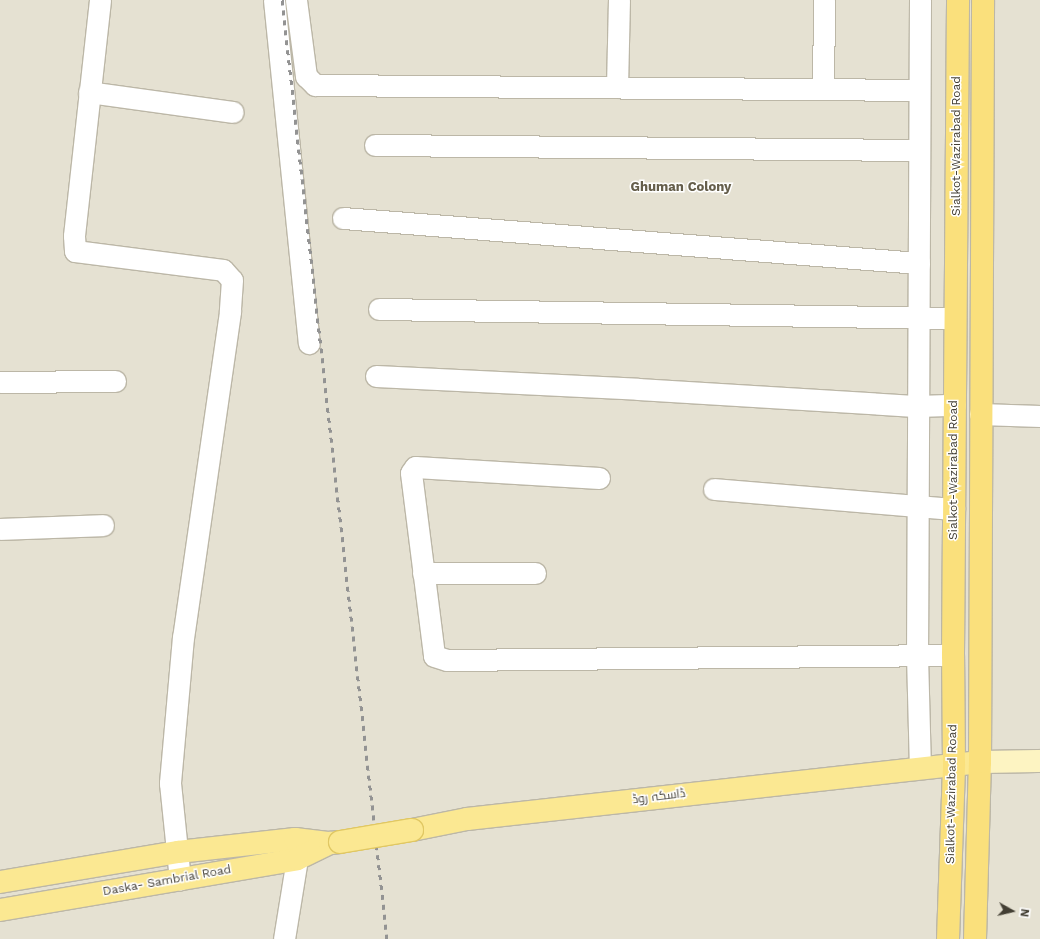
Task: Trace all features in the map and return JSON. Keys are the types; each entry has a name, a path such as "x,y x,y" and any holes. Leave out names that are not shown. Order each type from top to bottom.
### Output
{"highway":[{"name":"Sialkot-Wazirabad Road","path":"948,939 954,764 953,655 958,0"},
{"name":"Sialkot-Wazirabad Road","path":"975,939 980,762 980,414 983,0"}],"main road":[{"path":"980,762 1040,760"},
{"name":"ڈاسکہ روڈ","path":"335,843 467,819 920,767 980,762"},
{"name":"Daska- Sambrial Road","path":"0,882 178,852 295,840 335,843"},
{"name":"Daska- Sambrial Road","path":"0,910 297,859 335,843"}],"street":[{"path":"100,0 74,236 75,251 223,270 232,280 230,312 183,637 170,783 180,879"},
{"path":"274,0 309,343"},
{"path":"296,0 306,76 315,85 823,88 919,90"},
{"path":"617,87 618,0"},
{"path":"823,88 824,0"},
{"path":"920,0 917,655 920,767"},
{"path":"89,92 233,112"},
{"path":"375,146 919,150"},
{"path":"343,218 919,263"},
{"path":"379,308 955,318"},
{"path":"376,376 918,406 955,405"},
{"path":"0,382 115,381"},
{"path":"980,414 1040,416"},
{"path":"599,478 415,467 411,473 422,573 434,656 447,660 953,655"},
{"path":"714,489 954,509"},
{"path":"0,529 103,525"},
{"path":"422,573 535,573"},
{"path":"284,939 297,859"}],"shaded area":[{"path":"0,0 1040,0 1040,939 0,939"}],"railway":[{"path":"282,0 387,939"}],"district":[{"name":"Ghuman Colony","path":"681,187"}]}
